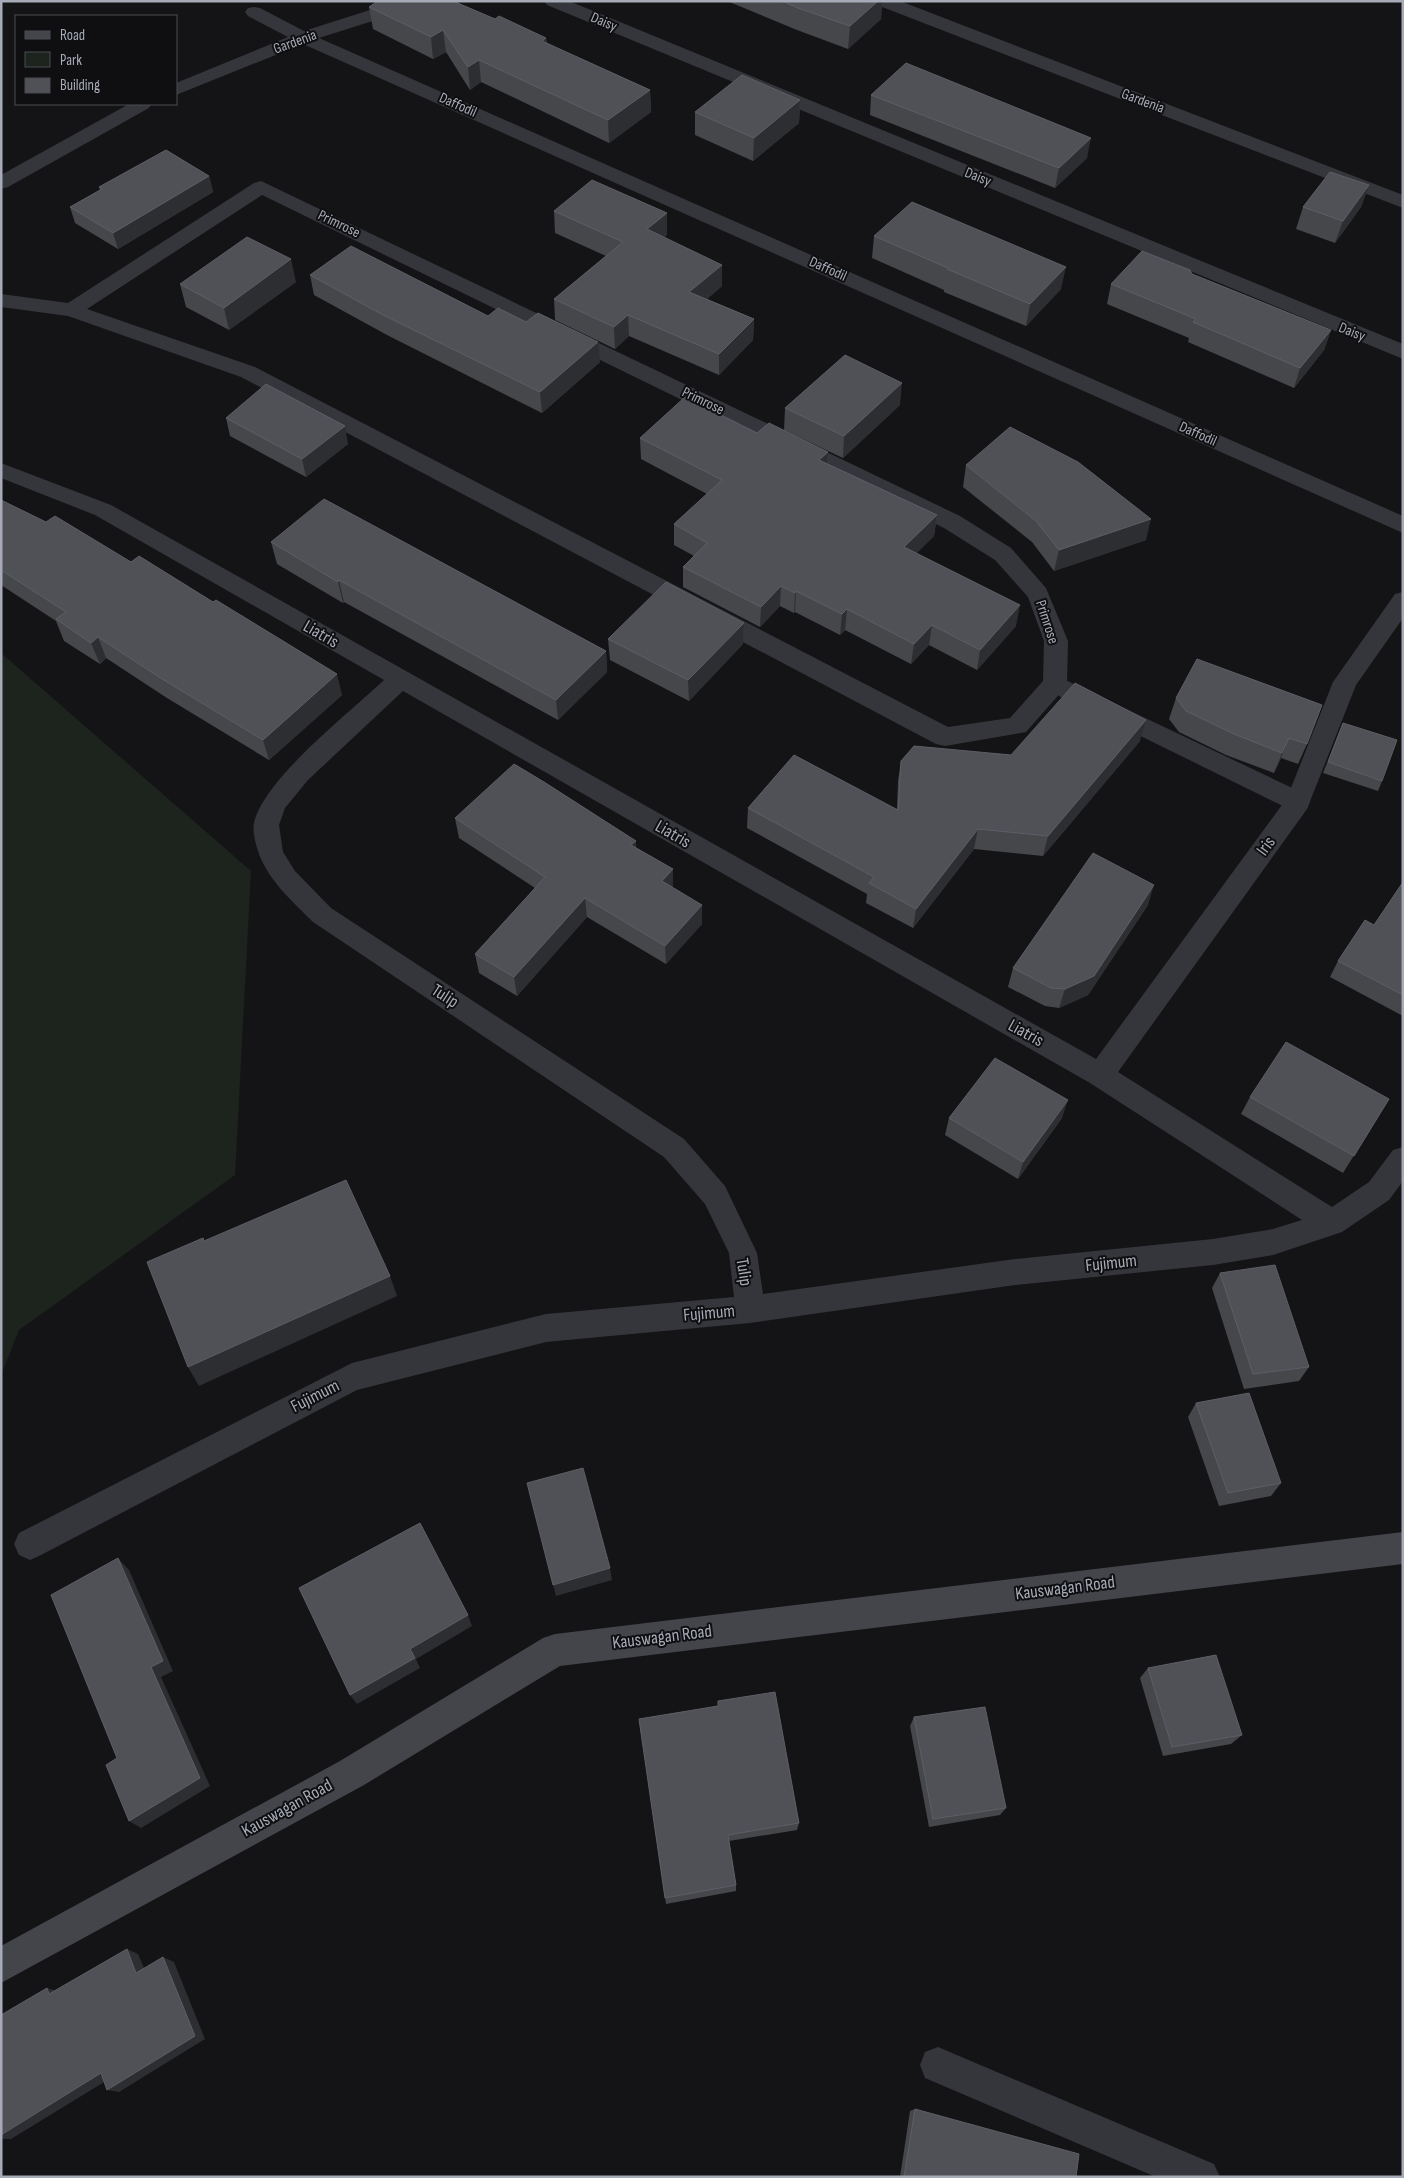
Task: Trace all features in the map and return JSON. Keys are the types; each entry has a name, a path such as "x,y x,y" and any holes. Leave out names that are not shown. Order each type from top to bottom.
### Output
{"street":[{"name":"Gardenia","path":"178,89 303,37 417,1"},
{"name":"Daisy","path":"553,1 1403,352"},
{"name":"Gardenia","path":"883,1 1403,202"},
{"name":"Daffodil","path":"254,12 303,37 1403,525"},
{"path":"1,183 140,105"},
{"name":"Primrose","path":"72,310 261,187 952,522 1002,554 1038,594 1056,641 1055,684"},
{"path":"1,300 72,310 248,372 945,737 1017,726 1055,684 1298,802"},
{"name":"Liatris","path":"1,470 103,510 1100,1075 1332,1223"},
{"name":"Iris","path":"1100,1075 1298,802 1345,682 1403,600"},
{"name":"Tulip","path":"400,680 299,773 274,804 266,825 271,853 286,878 322,915 674,1148 715,1195 743,1253 750,1309"},
{"name":"Fujimum","path":"30,1544 352,1377 546,1328 750,1309 1015,1272 1213,1252 1273,1242 1332,1223 1379,1190 1403,1159"},
{"name":"Kauswagan Road","path":"1,1965 352,1773 555,1650 1403,1548"},
{"path":"938,2065 1201,2177"}],"green space":[{"path":"1,653 251,871 235,1175 19,1330 1,1375"}],"building":[{"path":"378,1 453,1 495,19 499,16 546,38 542,41 650,90 608,120 479,60 468,67 443,30 431,37 369,7"},
{"path":"782,1 878,1 850,26"},
{"path":"906,63 1091,138 1059,168 871,95"},
{"path":"742,75 800,100 754,138 695,112"},
{"path":"166,150 209,176 113,233 70,207 102,189 99,187"},
{"path":"1330,172 1369,185 1343,221 1303,207"},
{"path":"592,180 667,213 647,229 722,265 689,292 754,319 719,354 628,315 614,327 554,299 623,242 554,211"},
{"path":"912,202 1066,267 1030,304 874,236"},
{"path":"247,237 291,259 224,308 180,284"},
{"path":"351,246 488,316 498,308 526,322 538,313 598,342 540,392 383,315 310,275"},
{"path":"1142,251 1190,270 1192,274 1331,330 1300,368 1193,322 1196,319 1111,284"},
{"path":"845,355 902,383 844,436 785,408"},
{"path":"266,384 345,426 302,459 226,418"},
{"path":"685,397 757,433 769,423 828,452 819,460 937,515 904,547 1020,605 980,650 932,625 914,644 847,609 842,614 796,591 795,593 781,586 761,607 683,567 707,543 674,524 722,480 640,438"},
{"path":"1010,427 1078,462 1151,519 1059,550 1036,521 966,465"},
{"path":"324,499 606,651 556,700 339,580 338,582 271,542"},
{"path":"1,500 46,522 55,516 131,562 139,556 213,602 216,600 337,674 263,740 159,677 98,637 91,643 56,619 66,612 1,570"},
{"path":"666,582 744,623 688,680 608,639"},
{"path":"1197,659 1322,705 1307,744 1289,738 1282,753 1234,734 1186,711 1176,698"},
{"path":"1075,683 1146,720 1048,836 978,829 916,909 869,883 874,877 748,808 794,755 898,810 901,761 914,746 1011,755"},
{"path":"1343,723 1397,740 1382,781 1328,762"},
{"path":"514,764 636,841 631,845 673,869 662,881 702,905 665,946 585,898 514,977 475,954 545,877 455,818"},
{"path":"1093,853 1154,885 1094,976 1065,989 1051,988 1013,968"},
{"path":"1403,882 1403,995 1338,961 1365,920 1374,925"},
{"path":"1286,1042 1389,1099 1354,1156 1250,1097"},
{"path":"995,1058 1068,1100 1023,1162 949,1118"},
{"path":"346,1180 390,1276 188,1367 147,1262 203,1238 204,1241"},
{"path":"1275,1265 1309,1367 1253,1374 1220,1273"},
{"path":"1249,1393 1281,1483 1228,1493 1196,1403"},
{"path":"583,1468 610,1568 553,1585 527,1483"},
{"path":"420,1523 468,1615 410,1649 415,1658 350,1695 299,1588"},
{"path":"118,1558 163,1661 151,1667 200,1778 129,1821 106,1765 117,1758 51,1595"},
{"path":"1216,1655 1242,1735 1172,1747 1148,1668"},
{"path":"775,1692 799,1823 728,1835 736,1885 665,1898 639,1719 718,1706 718,1701"},
{"path":"985,1707 1006,1808 933,1819 914,1717"},
{"path":"127,1949 136,1973 163,1957 195,2036 107,2090 101,2073 1,2135 1,2015 47,1988 49,1994"},
{"path":"915,2109 1079,2154 1076,2177 904,2177"}]}
